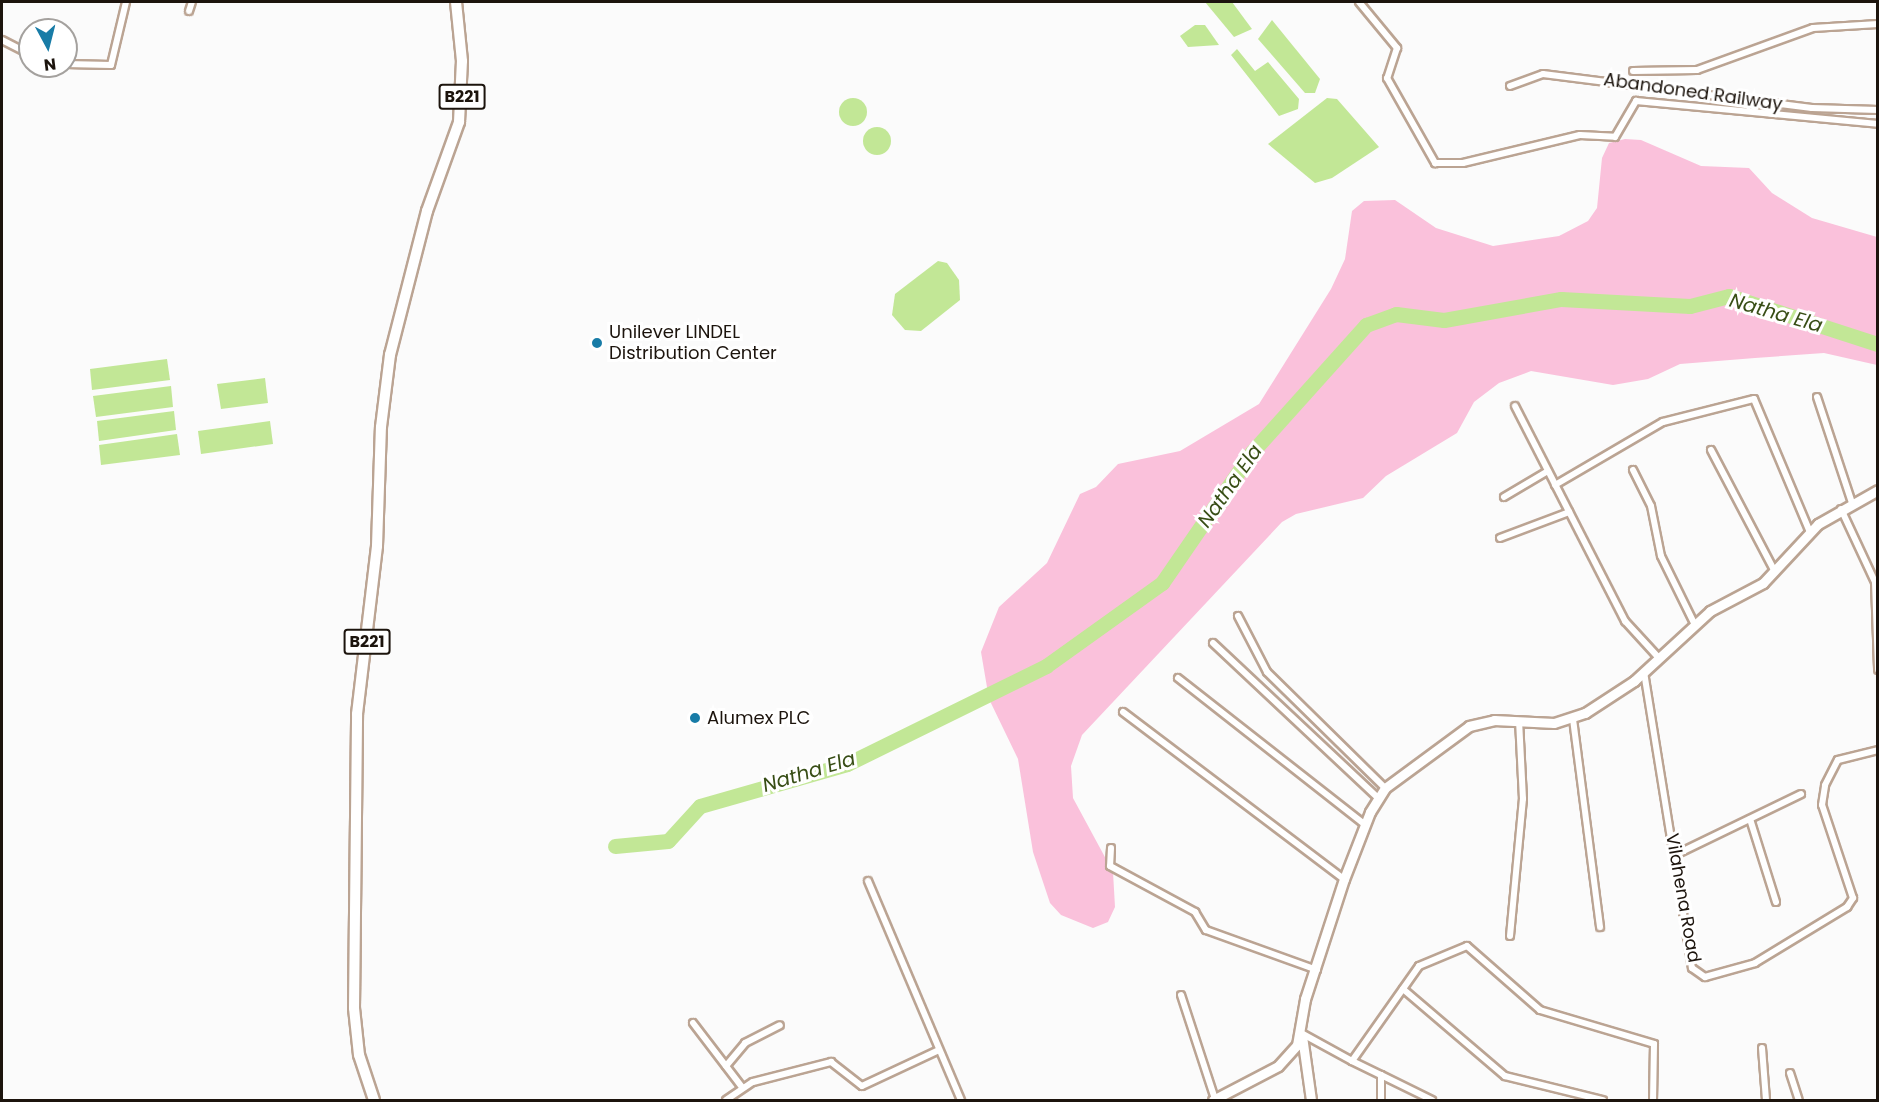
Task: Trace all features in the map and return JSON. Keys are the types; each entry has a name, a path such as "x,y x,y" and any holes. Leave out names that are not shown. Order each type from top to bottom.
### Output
{"main road":[{"name":"B221","path":"374,1101 359,1055 354,1008 357,714 377,546 381,427 390,355 424,222 459,122 462,61 456,2"}],"street":[{"path":"78,64 111,65 126,2"},
{"path":"189,12 192,2"},
{"path":"1359,2 1397,48 1386,78 1435,163 1463,163 1580,135 1615,136 1636,100 1777,119 1878,124"},
{"path":"1633,71 1697,70 1813,28 1878,24"},
{"path":"2,40 18,48"},
{"name":"Abandoned Railway","path":"1510,86 1544,74 1812,108 1878,110"},
{"path":"1816,397 1852,503"},
{"path":"1555,484 1664,422 1754,399 1810,531"},
{"path":"1515,406 1625,621 1659,657"},
{"path":"1711,450 1775,572"},
{"path":"1633,470 1651,506 1661,556 1694,623"},
{"path":"1504,497 1548,471"},
{"path":"1181,995 1214,1100 1278,1066 1301,1033 1344,879 1364,824 1377,797 1385,788 1468,726 1573,719 1644,672 1694,623 1775,572 1810,531 1841,509 1878,490"},
{"path":"1841,509 1875,582 1878,670"},
{"path":"1500,537 1569,512"},
{"path":"1238,616 1267,672 1385,788"},
{"path":"1213,643 1377,797"},
{"name":"Vilahena Road","path":"1644,672 1692,968 1705,977 1719,977 1755,963 1853,898 1822,805 1825,785 1838,760 1878,750"},
{"path":"1178,678 1364,824"},
{"path":"1123,712 1344,879"},
{"path":"1573,719 1600,927"},
{"path":"1510,936 1523,799 1519,721"},
{"path":"1675,855 1801,794"},
{"path":"1750,819 1776,902"},
{"path":"1111,848 1110,866 1195,912 1206,930 1317,970"},
{"path":"868,881 961,1101"},
{"path":"1352,1060 1419,966 1467,946 1540,1010 1654,1044 1653,1101"},
{"path":"1403,989 1505,1076 1603,1101"},
{"path":"693,1023 742,1087"},
{"path":"726,1066 745,1043 780,1025"},
{"path":"1301,1033 1432,1101"},
{"path":"1301,1033 1311,1101"},
{"path":"1762,1048 1766,1101"},
{"path":"726,1101 742,1087 831,1062 862,1086 939,1050"},
{"path":"1790,1073 1799,1101"},
{"path":"1381,1076 1381,1101"}],"shaded area":[{"path":"1205,2 1232,2 1252,29 1234,37"},
{"path":"1272,20 1320,79 1315,93 1305,93 1258,39"},
{"path":"1195,25 1205,25 1219,45 1188,47 1180,36"},
{"path":"1237,49 1255,71 1268,62 1299,99 1298,109 1279,116 1231,55"},
{"path":"853,98 863,102 867,112 863,122 853,126 843,122 839,112 843,102"},
{"path":"1327,98 1337,99 1379,147 1332,178 1315,183 1268,144"},
{"path":"877,127 887,131 891,141 887,151 877,155 867,151 863,141 867,131"},
{"path":"1625,139 1641,140 1701,166 1749,168 1772,193 1812,218 1877,237 1877,365 1824,353 1755,358 1680,364 1648,379 1613,385 1531,371 1499,383 1474,402 1457,433 1386,476 1363,498 1296,514 1282,522 1082,735 1071,766 1073,798 1113,872 1115,907 1108,922 1093,928 1061,915 1050,903 1033,852 1018,759 989,699 981,652 999,607 1047,563 1080,494 1096,487 1118,464 1180,451 1259,404 1331,289 1345,259 1352,211 1364,201 1395,200 1436,228 1493,246 1559,236 1588,221 1597,208 1602,158 1609,143"},
{"path":"938,261 947,263 959,280 960,300 921,331 905,330 892,315 895,294"},
{"path":"167,359 170,380 92,390 90,369"},
{"path":"265,378 268,403 221,409 217,384"},
{"path":"171,386 173,407 96,417 93,396"},
{"path":"174,411 176,430 99,441 97,421"},
{"path":"270,421 273,444 201,454 198,431"},
{"path":"177,434 180,455 101,465 99,445"}],"waterway":[{"name":"Natha Ela","path":"615,846 668,841 700,806 847,764 1046,666 1162,583 1252,452 1366,325 1396,314 1444,320 1561,299 1690,306 1729,296 1878,344"}],"place":[{"name":"Unilever LINDEL Distribution Center","path":"597,343"},
{"name":"Alumex PLC","path":"695,718"}]}
